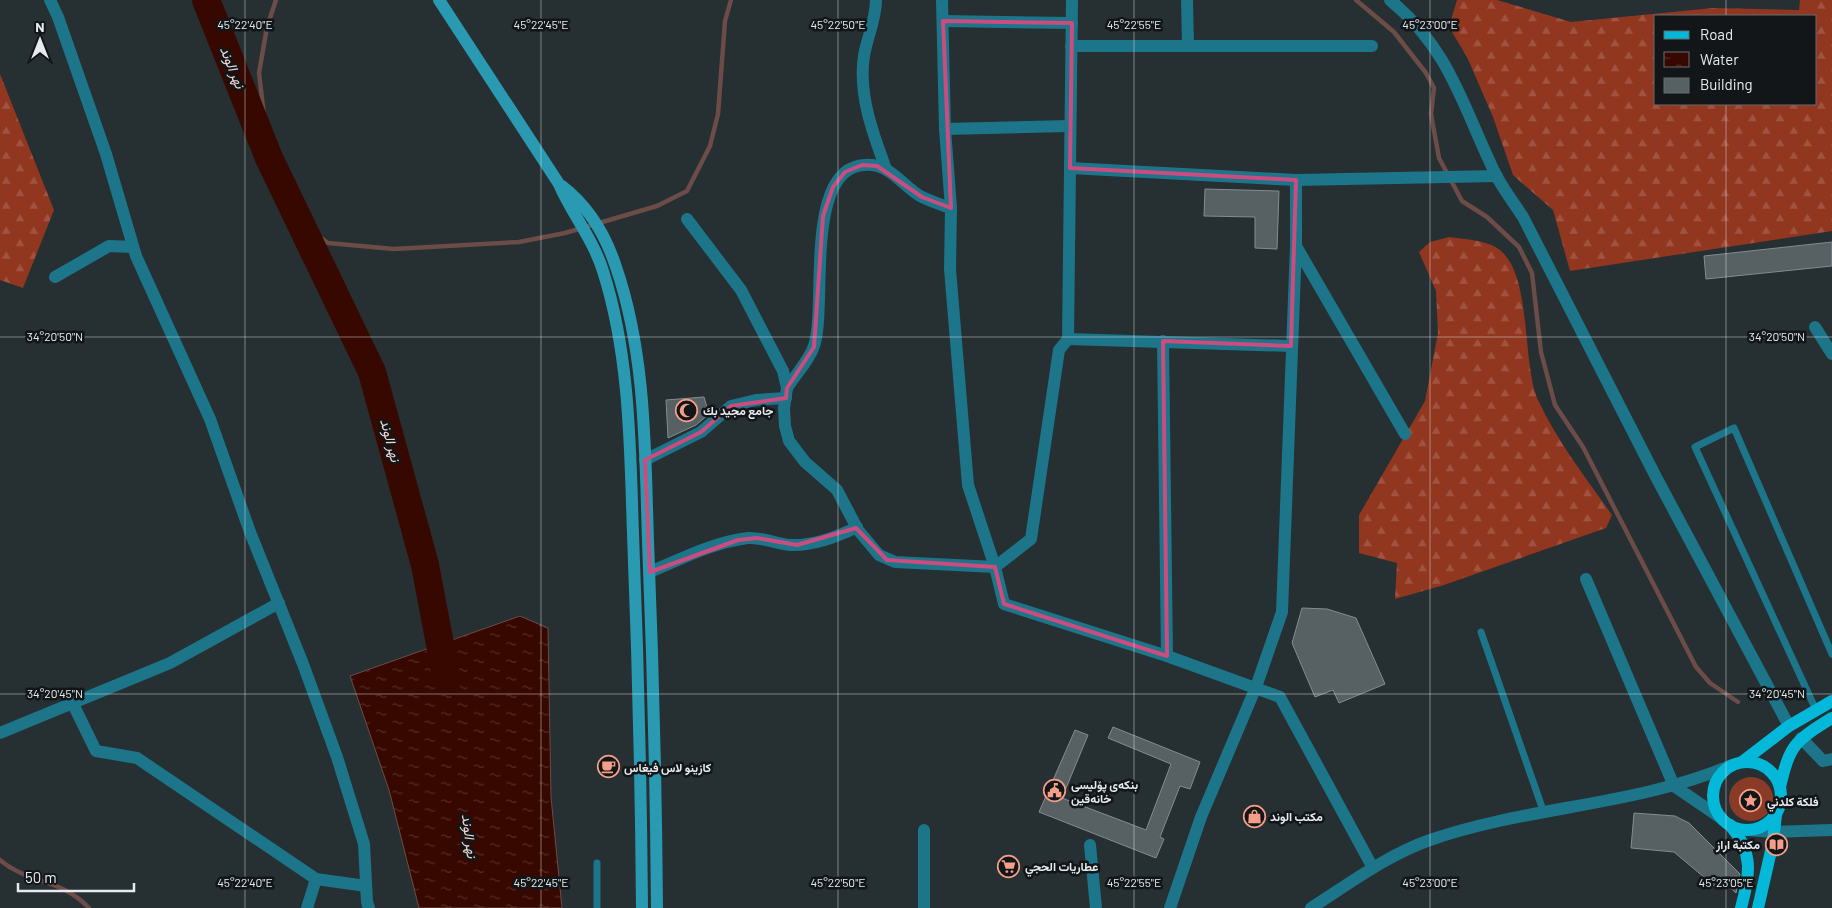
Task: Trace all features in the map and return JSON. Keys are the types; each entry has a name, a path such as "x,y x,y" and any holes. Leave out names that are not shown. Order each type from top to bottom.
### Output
{"main road":[{"path":"439,0 559,184 574,196 596,251 616,324 626,394 640,711 642,908"},
{"path":"581,213 608,246 616,267 631,330 641,393 655,712 657,908"},
{"path":"1741,908 1749,861 1741,838 1716,809 1714,789 1718,779 1789,726 1832,701"},
{"path":"1780,787 1786,760 1801,738 1832,718"},
{"path":"1737,764 1761,765 1776,778 1780,787 1781,796 1758,908"},
{"path":"1726,821 1748,830 1764,825 1776,814"}],"street":[{"path":"50,0 58,17 106,154 133,247 210,419 250,532 337,757 364,844 369,908"},
{"path":"876,0 875,15 865,49 863,72 872,127 886,169"},
{"path":"942,0 945,129 951,208 950,269 968,485 995,567 1004,604 1167,656 1280,697 1373,868"},
{"path":"686,219 741,290 783,371 786,393 785,426 789,441 805,462 837,490 857,528 879,556 887,560 995,567 1031,538 1059,350 1068,339 1072,0"},
{"path":"1188,0 1188,46"},
{"path":"1390,0 1410,16 1443,58 1497,176 1523,217 1656,476 1789,726"},
{"path":"943,21 1072,23"},
{"path":"1071,46 1372,46"},
{"path":"945,129 1070,126"},
{"path":"645,460 701,432 731,406 786,393 814,347 820,302 824,216 828,198 839,178 854,168 870,164 886,169 922,196 951,208"},
{"path":"1070,168 1296,180 1497,176"},
{"path":"1170,908 1201,817 1256,687 1282,612 1296,245 1296,180"},
{"path":"1296,245 1405,434"},
{"path":"55,277 109,246 133,247"},
{"path":"1815,327 1832,354"},
{"path":"1068,339 1163,340 1291,346"},
{"path":"1163,340 1167,656"},
{"path":"650,572 704,550 738,540 757,538 797,545 834,537 857,528"},
{"path":"1586,579 1674,786 1726,821"},
{"path":"0,733 170,663 279,603"},
{"path":"73,704 96,751 137,758 316,879 366,886"},
{"path":"1801,738 1823,761 1832,759"},
{"path":"1311,908 1373,868 1428,840 1483,824 1674,786 1706,777 1737,764"},
{"path":"924,830 924,908"},
{"path":"1748,830 1773,832 1832,830"},
{"path":"1090,844 1096,908"},
{"path":"307,908 316,879"}],"lane":[{"path":"1816,710 1695,448 1734,428 1832,654"},
{"path":"1481,632 1544,813"},
{"path":"597,862 597,908"}],"highlighted area":[{"path":"943,21 1072,23 1070,168 1296,180 1291,346 1163,341 1167,656 1004,604 995,567 887,560 856,528 797,545 757,538 738,540 650,572 645,460 701,432 731,406 786,398 787,388 814,347 823,216 833,187 845,172 862,165 877,166 922,197 951,208"}],"green space":[{"path":"1457,0 1497,0 1571,22 1713,8 1799,10 1800,0 1832,0 1832,231 1570,271 1553,210 1513,175 1493,117 1467,57 1449,27"},
{"path":"0,74 54,210 23,288 0,280"},
{"path":"1449,237 1474,240 1492,245 1508,260 1516,276 1521,296 1529,363 1538,400 1563,445 1612,515 1606,528 1444,585 1395,599 1397,563 1359,553 1359,515 1425,401 1438,333 1436,291 1419,252 1430,242"}],"shaded area":[{"path":"1751,777 1763,781 1769,787 1773,799 1769,811 1763,817 1751,821 1739,817 1733,811 1729,799 1733,787 1739,781"}],"water":[{"path":"520,616 548,628 551,797 562,908 419,908 389,790 350,676"}],"building":[{"path":"1205,189 1279,191 1277,249 1255,248 1255,217 1204,216"},
{"path":"1832,242 1832,266 1706,279 1704,256"},
{"name":"جامع مجيد بك","path":"704,397 709,414 696,425 668,438 666,400"},
{"path":"1302,608 1327,609 1356,618 1385,684 1339,703 1333,690 1315,697 1292,643"},
{"name":"بنکەی پۆلیسی خانەقین","path":"1113,727 1200,762 1190,789 1180,786 1160,837 1164,839 1156,858 1039,812 1075,730 1088,735 1062,798 1146,830 1171,764 1108,738"},
{"path":"1634,813 1675,816 1689,823 1740,874 1736,893 1723,881 1717,888 1674,852 1631,848"}],"waterway":[{"name":"نهر الوند","path":"206,0 269,158 372,372 425,565 447,681"},
{"path":"269,158 259,73 267,27 276,0"},
{"path":"302,224 328,243 394,249 519,242 565,233 657,206 687,191 710,146 718,114 725,21 731,0"},
{"path":"1356,0 1394,32 1426,73 1434,88 1431,114 1439,158 1462,201 1487,217 1519,247 1532,273 1541,352 1555,405 1583,447 1696,667 1710,683 1738,702"},
{"path":"0,860 11,868 67,891 89,908"}],"place":[{"name":"جامع مجيد بك","path":"687,410"},
{"name":"كازينو لاس فيغاس","path":"608,767"},
{"name":"بنکەی پۆلیسی خانەقین","path":"1055,791"},
{"name":"فلكة كلدني","path":"1751,801"},
{"name":"مكتب الوند","path":"1254,816"},
{"name":"مكتبة اراز","path":"1776,844"},
{"name":"عطاريات الحجي","path":"1009,866"}]}
